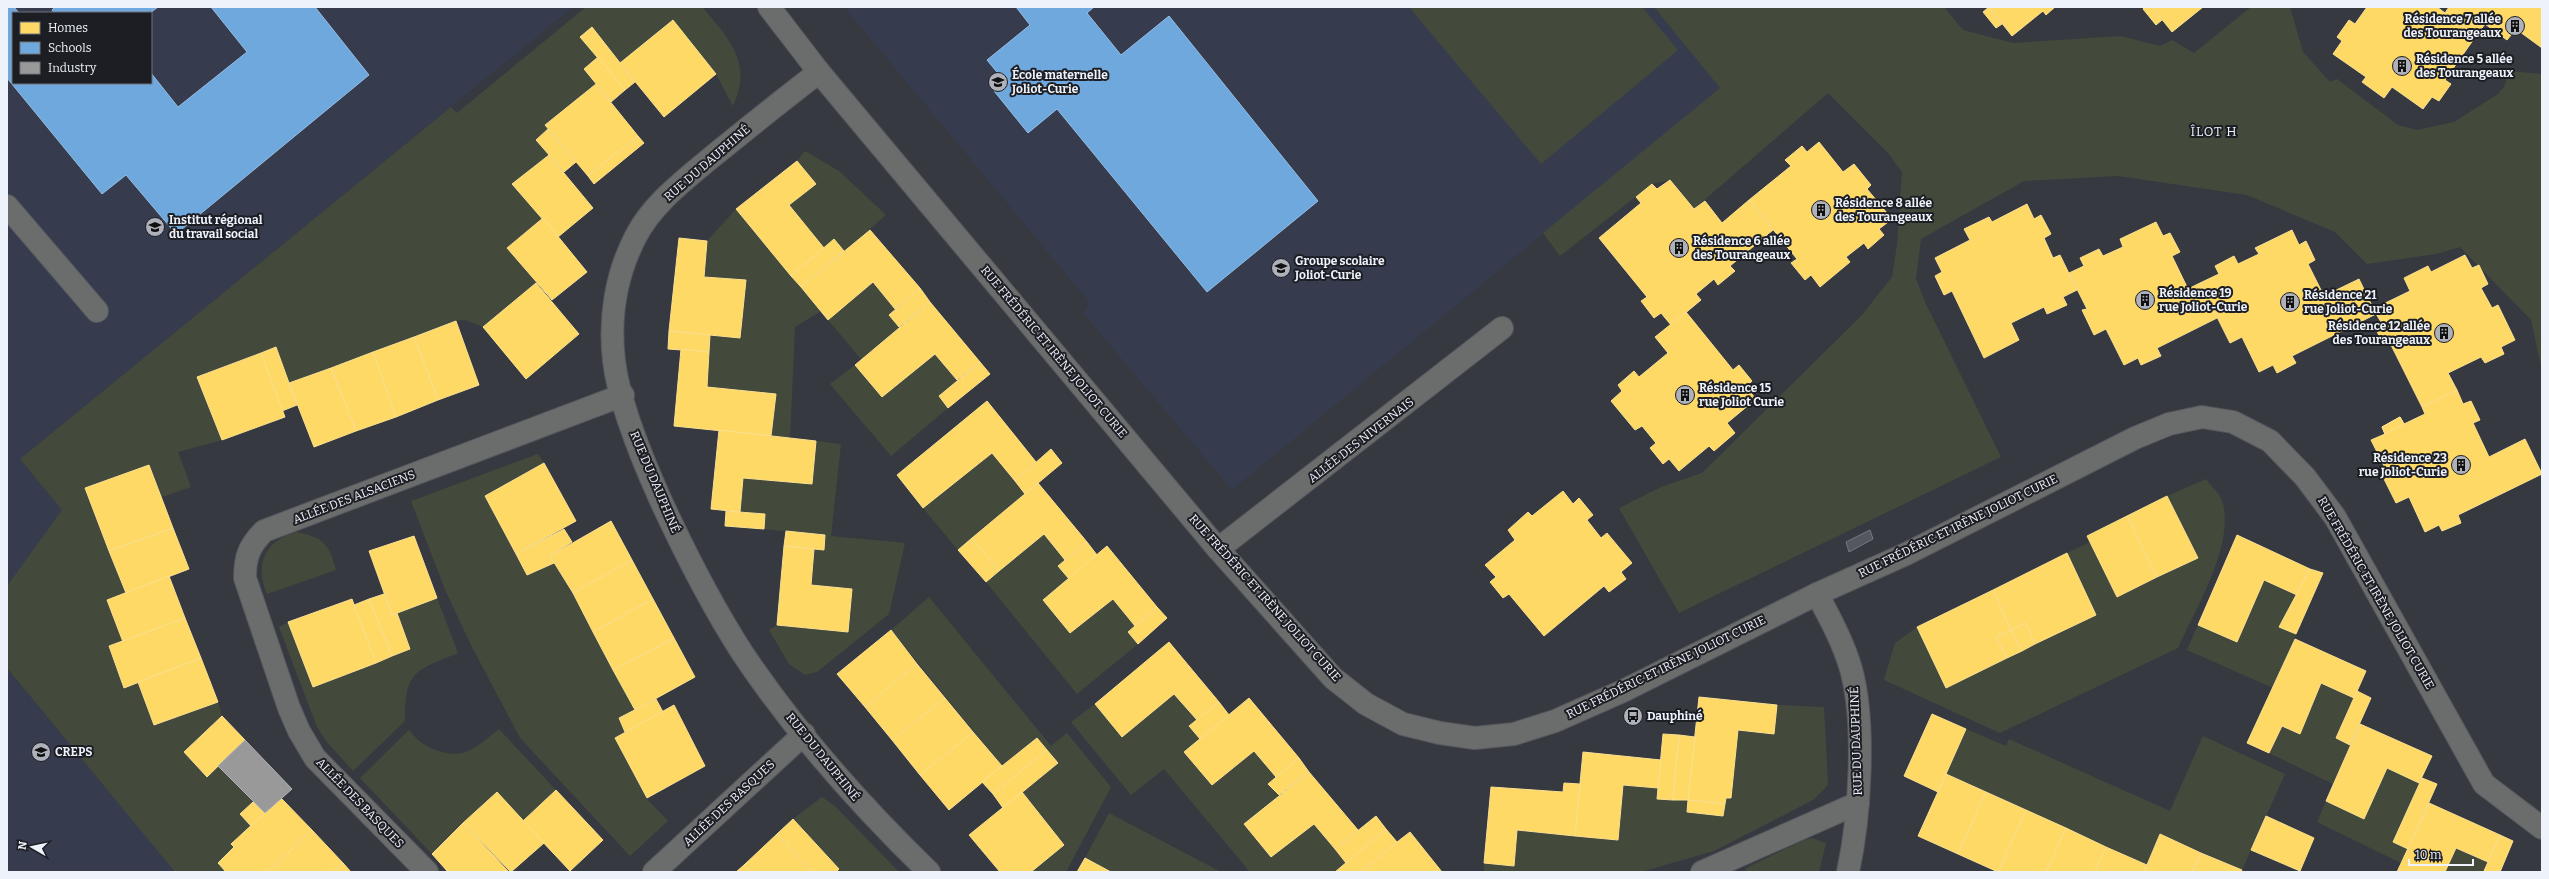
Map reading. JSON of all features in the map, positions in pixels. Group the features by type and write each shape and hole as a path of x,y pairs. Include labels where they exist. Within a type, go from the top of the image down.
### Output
{"street":[{"name":"RUE FRÉDÉRIC ET IRÈNE JOLIOT CURIE","path":"769,7 819,72 1218,549 1333,678 1366,704 1403,724 1440,734 1475,738 1514,734 1555,721 1623,691 1817,594 1906,554 2135,438 2169,424 2202,417 2233,422 2270,441 2324,499 2484,784 2542,828"},
{"name":"RUE DU DAUPHINÉ","path":"819,72 770,109 668,194 636,234 625,259 613,308 614,363 634,437 651,478 700,578 743,653 804,734 858,800 929,872"},
{"path":"7,206 97,311"},
{"name":"ALLÉE DES NIVERNAIS","path":"1218,549 1502,328"},
{"name":"ALLÉE DES ALSACIENS","path":"289,708 245,578 245,560 251,545 264,531 622,395"},
{"name":"RUE DU DAUPHINÉ","path":"1817,594 1838,633 1851,668 1856,693 1858,802 1848,872"},
{"name":"ALLÉE DES BASQUES","path":"289,708 299,731 315,758 427,872"},
{"name":"ALLÉE DES BASQUES","path":"654,872 804,734"},
{"path":"1702,872 1858,802"}],"shaded area":[{"name":"Institut régional du travail social","path":"7,7 573,7 20,459 62,510 7,586"},
{"name":"Groupe scolaire Joliot-Curie","path":"844,7 1654,7 1720,88 1232,490 1083,313 1090,303"},
{"name":"CREPS","path":"7,669 144,834 175,872 7,872"}],"green space":[{"path":"586,7 702,7 729,41 739,64 739,91 733,106 716,74 673,20 620,63 592,27 580,37 598,57 584,69 596,84 545,124 548,129 536,140 549,155 512,184 543,218 507,248 536,283 483,327 465,320 456,321 289,383 276,347 198,377 222,440 178,452 191,487 162,497 149,465 85,488 126,593 107,600 123,642 109,646 124,687 138,682 154,725 218,702 222,716 184,752 206,777 218,766 253,802 240,814 251,826 231,843 234,847 218,863 226,872 175,872 7,668 7,586 62,510 20,459 451,107 457,113"},
{"path":"1409,7 1642,7 1678,50 1541,164"},
{"path":"1654,7 1944,7 1963,30 2013,43 2121,36 2160,46 2172,40 2194,53 2251,7 2290,7 2303,52 2330,82 2337,79 2398,125 2417,130 2454,122 2498,94 2505,85 2508,71 2542,74 2542,371 2531,320 2460,247 2436,254 2367,264 2335,232 2247,195 2118,176 2024,181 1921,239 1916,279 1925,302 2001,457 1679,613 1619,508 1661,487 1702,473 1862,315 1892,277 1897,245 1902,172 1888,153 1828,93 1694,209 1670,180 1652,184 1560,256 1543,233 1720,88"},
{"path":"805,151 839,171 886,215 844,251 834,239 824,248 789,205 816,184 797,161"},
{"path":"736,209 821,311 795,327 790,439 771,436 776,394 707,387 710,335 740,338 746,280 704,277 707,241"},
{"path":"873,282 895,309 889,315 899,327 861,359 828,320"},
{"path":"935,354 957,380 939,396 948,408 891,456 830,384 855,365 882,397"},
{"path":"816,441 841,444 831,536 905,543 889,614 817,672 805,675 789,664 769,630 777,625 848,631 852,589 811,585 814,549 824,550 825,535 764,529 765,514 740,512 743,478 811,484"},
{"path":"992,453 1025,494 958,550 923,508"},
{"path":"538,454 544,463 485,496 526,575 554,563 573,593 635,710 619,718 625,732 615,738 646,798 668,821 630,856 520,738 472,647 446,592 411,501"},
{"path":"2206,479 2221,498 2225,515 2224,533 2219,553 2204,595 2178,648 2000,733 1884,680 1895,643 1917,627 1946,688 2096,615 2067,553 2090,542 2117,597 2197,558 2167,496"},
{"path":"296,532 313,536 324,543 331,554 336,570 267,594 263,583 262,573 262,564 265,555 277,541"},
{"path":"1044,534 1065,560 1069,579 1043,600 1070,633 1113,599 1135,626 1128,632 1138,644 1077,694 986,582"},
{"path":"2264,580 2297,595 2279,627 2296,634 2273,688 2187,650 2198,625 2237,642"},
{"path":"929,597 1051,746 1067,733 1111,787 1066,872 1031,872 1064,844 1022,792 1058,763 1037,738 1002,766 891,630"},
{"path":"437,598 458,653 431,664 415,675 410,682 407,692 405,721 353,771 327,742 317,727 279,627 288,622 313,687 410,649 397,613"},
{"path":"2321,683 2354,698 2336,738 2350,745 2333,784 2269,753 2282,726 2300,733"},
{"path":"1174,694 1197,720 1189,727 1200,739 1184,752 1212,785 1254,751 1276,777 1269,784 1279,795 1244,824 1271,857 1314,824 1346,863 1335,872 1250,872 1164,769 1131,795 1071,722 1095,704 1122,737"},
{"path":"1777,705 1824,707 1828,785 1813,800 1714,851 1641,872 1484,872 1484,863 1514,866 1517,830 1618,840 1623,785 1658,788 1673,800 1688,800 1687,812 1723,816 1726,798 1731,798 1738,730 1774,734"},
{"path":"499,729 556,790 523,821 496,792 432,854 360,778 409,730 417,739 433,749 444,753 453,754 469,751"},
{"path":"1966,729 2006,746 2009,739 2170,811 2203,736 2285,774 2242,870 2160,834 2147,865 1946,774"},
{"path":"2387,768 2419,783 2393,842 2408,849 2401,863 2317,822 2326,801 2364,819"},
{"path":"822,797 835,806 899,872 836,872 839,869 793,819"},
{"path":"1109,813 1221,872 1111,872 1085,858"},
{"path":"1812,838 1826,843 1819,872 1745,872 1746,868 1802,841"},
{"path":"2456,848 2488,862 2484,871 2487,872 2445,872"}],"building: Homes":[{"path":"1989,7 2002,24 1996,28 1983,12"},
{"path":"1989,7 2055,7 2046,15 2043,11 2012,36"},
{"path":"2145,7 2152,7 2162,20 2156,25 2143,9"},
{"path":"2152,7 2203,7 2172,32"},
{"name":"Résidence 5 allée des Tourangeaux","path":"2367,7 2437,7 2476,36 2445,80 2451,84 2439,101 2432,97 2423,109 2392,87 2384,98 2362,82 2366,77 2333,54 2342,41 2337,37 2349,20 2355,24"},
{"name":"Résidence 7 allée des Tourangeaux","path":"2449,7 2542,7 2542,48 2516,29 2507,40 2485,24 2476,36 2445,13"},
{"path":"673,20 716,74 664,117 620,63"},
{"path":"592,27 635,82 625,90 580,37"},
{"path":"598,57 625,90 611,102 584,69"},
{"path":"596,84 638,136 588,176 545,125"},
{"path":"548,129 576,162 564,172 536,140"},
{"path":"638,136 644,143 594,184 588,176"},
{"name":"Résidence 8 allée des Tourangeaux","path":"1819,142 1843,172 1854,164 1871,185 1867,189 1892,219 1879,229 1884,235 1868,249 1864,243 1846,257 1850,262 1820,287 1811,275 1805,280 1791,263 1797,259 1749,200 1791,166 1785,160 1802,146 1807,152"},
{"path":"549,155 593,208 558,237 512,184"},
{"path":"797,161 816,184 789,205 824,248 791,276 736,209"},
{"name":"Résidence 6 allée des Tourangeaux","path":"1670,180 1694,209 1705,201 1722,223 1749,200 1773,230 1730,266 1735,271 1718,285 1714,279 1696,294 1701,300 1671,325 1661,313 1654,318 1641,301 1647,297 1599,238 1641,203 1636,197 1652,184 1657,189"},
{"path":"2027,204 2034,219 2041,215 2051,234 2044,238 2053,258 2060,255 2077,290 2063,297 2067,305 2047,314 2044,307 2011,323 2019,340 1984,358 1952,291 1944,295 1935,276 1942,272 1935,258 1970,240 1964,229 1989,217 1992,222"},
{"path":"543,218 587,272 552,300 507,248"},
{"name":"Résidence 19 rue Joliot-Curie","path":"2156,222 2163,236 2170,233 2180,252 2172,256 2188,289 2200,283 2217,318 2157,348 2161,356 2141,365 2138,358 2124,365 2106,329 2094,335 2082,310 2087,309 2069,273 2084,266 2080,258 2099,249 2103,256 2123,247 2120,239"},
{"path":"870,230 920,288 895,309 873,282 828,320 801,287"},
{"name":"Résidence 21 rue Joliot-Curie","path":"2292,230 2299,245 2306,241 2315,260 2308,264 2324,296 2359,279 2376,314 2292,356 2296,363 2277,373 2273,365 2259,372 2242,337 2230,343 2200,283 2219,274 2215,266 2234,256 2238,264 2259,254 2255,248"},
{"path":"679,238 707,241 704,277 746,280 740,338 669,331"},
{"path":"834,239 844,251 801,287 791,276"},
{"name":"Résidence 12 allée des Tourangeaux","path":"2465,255 2472,268 2479,265 2488,284 2481,288 2492,308 2498,305 2515,340 2501,347 2504,354 2485,363 2481,357 2448,373 2457,390 2422,407 2389,341 2383,344 2374,325 2381,322 2373,309 2410,291 2404,278 2428,266 2431,272"},
{"path":"536,283 579,334 526,379 483,327"},
{"path":"920,288 930,302 899,327 889,315"},
{"path":"930,302 980,362 957,380 935,354 882,397 855,365"},
{"name":"Résidence 15 rue Joliot Curie","path":"1686,312 1733,370 1739,365 1752,381 1746,387 1756,399 1727,423 1735,433 1714,451 1709,446 1679,471 1669,459 1663,464 1650,448 1656,443 1642,426 1635,430 1611,401 1622,391 1618,385 1634,371 1639,377 1668,353 1655,337"},
{"path":"456,321 479,385 438,400 414,337"},
{"path":"669,331 710,335 709,352 668,349"},
{"path":"414,337 438,400 396,417 373,352"},
{"path":"276,347 297,405 282,411 261,353"},
{"path":"681,349 709,352 707,387 776,394 771,436 674,426"},
{"path":"373,352 396,417 356,431 331,368"},
{"path":"261,353 285,417 222,440 197,377"},
{"path":"980,362 990,374 948,408 939,396"},
{"path":"331,368 356,431 314,447 289,383"},
{"name":"Résidence 23 rue Joliot-Curie","path":"2457,390 2463,404 2471,401 2480,420 2473,423 2489,457 2525,439 2542,474 2458,515 2461,523 2442,531 2439,525 2425,532 2409,497 2396,503 2384,479 2389,476 2371,440 2385,434 2382,427 2400,417 2404,424 2425,414 2422,407"},
{"path":"987,401 1036,462 1015,481 992,453 923,508 897,475"},
{"path":"2400,417 2404,424 2385,434 2382,427"},
{"path":"719,430 816,441 812,484 743,478 740,512 711,509"},
{"path":"1051,449 1062,463 1025,494 1015,481"},
{"path":"544,463 576,521 516,554 485,496"},
{"path":"149,465 173,528 109,551 85,488"},
{"path":"1038,483 1087,542 1065,560 1044,534 999,571 972,538"},
{"path":"1563,491 1573,504 1579,498 1593,515 1587,520 1601,538 1607,533 1632,563 1621,572 1626,579 1609,592 1604,586 1544,636 1509,594 1503,598 1490,582 1496,577 1485,565 1515,540 1508,530 1528,512 1532,516"},
{"path":"2167,496 2198,558 2157,577 2127,516"},
{"path":"726,511 765,514 764,529 725,526"},
{"path":"2127,516 2157,577 2117,597 2087,536"},
{"path":"611,521 632,560 573,593 550,556"},
{"path":"173,528 189,569 126,593 109,551"},
{"path":"564,529 572,542 550,556 554,563 527,575 516,554"},
{"path":"786,531 825,535 824,550 784,546"},
{"path":"2237,535 2310,569 2297,595 2264,580 2237,642 2198,625"},
{"path":"414,536 437,598 392,615 369,551"},
{"path":"972,538 999,571 986,582 958,550"},
{"path":"1087,542 1097,555 1069,579 1058,566"},
{"path":"784,546 814,549 811,585 852,589 848,632 777,625"},
{"path":"1107,546 1157,607 1135,626 1113,599 1070,633 1043,600"},
{"path":"2067,553 2096,615 2035,644 2025,623 2011,630 1993,590"},
{"path":"632,560 653,599 593,632 573,593"},
{"path":"2310,569 2323,573 2296,634 2279,627"},
{"path":"169,576 185,618 123,642 107,600"},
{"path":"1993,590 2011,630 1996,637 2007,658 1946,688 1917,627"},
{"path":"384,594 392,615 397,613 410,649 392,656 369,599"},
{"path":"352,599 376,663 313,687 288,622"},
{"path":"369,599 392,656 376,663 354,605"},
{"path":"653,599 674,638 613,670 593,632"},
{"path":"1157,607 1167,618 1138,644 1128,632"},
{"path":"185,618 201,658 124,688 109,646"},
{"path":"2025,623 2035,644 2022,651 2011,630"},
{"path":"891,630 917,664 865,707 837,674"},
{"path":"2011,630 2022,651 2007,658 1996,637"},
{"path":"674,638 695,677 635,710 613,670"},
{"path":"2295,639 2366,671 2354,698 2321,683 2300,734 2282,726 2269,753 2247,743"},
{"path":"1169,642 1219,702 1197,720 1174,694 1122,737 1095,704"},
{"path":"201,658 218,702 154,725 138,682"},
{"path":"917,664 945,698 892,740 865,707"},
{"path":"2357,691 2371,698 2350,745 2336,738"},
{"path":"1699,697 1777,705 1774,734 1738,730 1731,798 1726,798 1725,804 1688,800"},
{"path":"945,698 973,732 920,775 892,740"},
{"path":"1249,698 1299,758 1276,777 1254,751 1212,785 1184,752"},
{"path":"656,699 663,712 625,732 619,718"},
{"path":"1219,702 1229,715 1200,739 1189,726"},
{"path":"674,705 705,766 647,798 615,738"},
{"path":"1932,714 1966,729 1938,792 1904,776"},
{"path":"222,716 245,740 207,777 184,752"},
{"path":"2360,724 2432,756 2419,783 2387,768 2364,819 2326,801"},
{"path":"973,732 1002,766 949,810 920,775"},
{"path":"1663,734 1679,735 1673,800 1657,799"},
{"path":"1679,735 1695,737 1688,800 1673,800"},
{"path":"1037,738 1047,750 993,794 982,782"},
{"path":"1047,750 1058,763 1003,808 993,794"},
{"path":"1583,752 1661,760 1658,788 1623,785 1618,840 1575,836"},
{"path":"1299,758 1309,772 1279,795 1268,784"},
{"path":"1309,772 1358,830 1335,849 1314,824 1271,857 1244,824"},
{"path":"1946,774 1986,792 1958,854 1918,836"},
{"path":"2422,778 2437,784 2408,849 2393,842"},
{"path":"1564,783 1580,784 1575,836 1517,830 1514,866 1484,863 1491,787 1563,792"},
{"path":"556,790 603,840 570,871 523,821"},
{"path":"497,792 544,843 511,872 463,823"},
{"path":"1022,792 1064,845 1031,872 1000,872 969,835"},
{"path":"1986,792 2026,810 1998,872 1958,854"},
{"path":"281,798 312,830 268,872 226,872 218,863 234,847 231,844"},
{"path":"1688,800 1725,804 1723,816 1687,812"},
{"path":"253,802 265,813 251,826 240,814"},
{"path":"2429,803 2500,835 2488,862 2456,848 2445,872 2397,872"},
{"path":"2026,810 2066,828 2046,872 1998,872"},
{"path":"1376,816 1386,829 1346,863 1335,849"},
{"path":"2266,816 2314,838 2300,871 2251,850"},
{"path":"793,819 839,869 836,872 812,872 777,834"},
{"path":"463,823 509,872 448,872 432,854"},
{"path":"2066,828 2106,847 2095,872 2046,872"},
{"path":"1386,829 1397,842 1361,872 1335,872"},
{"path":"312,830 343,863 333,872 268,872"},
{"path":"1410,832 1442,872 1361,872 1397,842"},
{"path":"777,834 812,872 751,872 744,865"},
{"path":"2160,834 2201,853 2192,872 2144,872"},
{"path":"2500,835 2513,841 2500,872 2486,872 2484,871"},
{"path":"2106,847 2147,865 2144,872 2095,872"},
{"path":"2201,853 2242,870 2241,872 2192,872"},
{"path":"1085,858 1111,872 1077,872"},
{"path":"343,863 351,872 333,872"},
{"path":"744,865 751,872 736,872"}],"building: Schools":[{"path":"7,7 14,7 18,12 12,12 12,84 152,84 152,74 178,107 247,52 211,7 315,7 369,75 176,234 126,175 102,194 7,78"},
{"path":"55,7 158,7 151,12 53,12 52,10"},
{"path":"1016,7 1094,7 1087,13 1121,55 1169,16 1318,201 1207,292 1057,109 1028,133 994,91 1005,82 987,60 1030,25"}],"building: Industry":[{"path":"245,740 292,789 265,813 218,766"}],"building: Other":[{"path":"1870,530 1873,539 1849,552 1846,542"}],"place":[{"name":"Résidence 7 allée des Tourangeaux","path":"2515,26"},
{"name":"Résidence 5 allée des Tourangeaux","path":"2402,66"},
{"name":"École maternelle Joliot-Curie","path":"998,82"},
{"name":"Résidence 8 allée des Tourangeaux","path":"1821,210"},
{"name":"Institut régional du travail social","path":"155,227"},
{"name":"Résidence 6 allée des Tourangeaux","path":"1679,248"},
{"name":"Groupe scolaire Joliot-Curie","path":"1281,268"},
{"name":"Résidence 19 rue Joliot-Curie","path":"2145,300"},
{"name":"Résidence 21 rue Joliot-Curie","path":"2290,302"},
{"name":"Résidence 12 allée des Tourangeaux","path":"2444,333"},
{"name":"Résidence 15 rue Joliot Curie","path":"1685,395"},
{"name":"Résidence 23 rue Joliot-Curie","path":"2461,465"},
{"name":"Dauphiné","path":"1633,716"},
{"name":"CREPS","path":"41,752"}],"district":[{"name":"ÎLOT H","path":"2214,131"}]}
